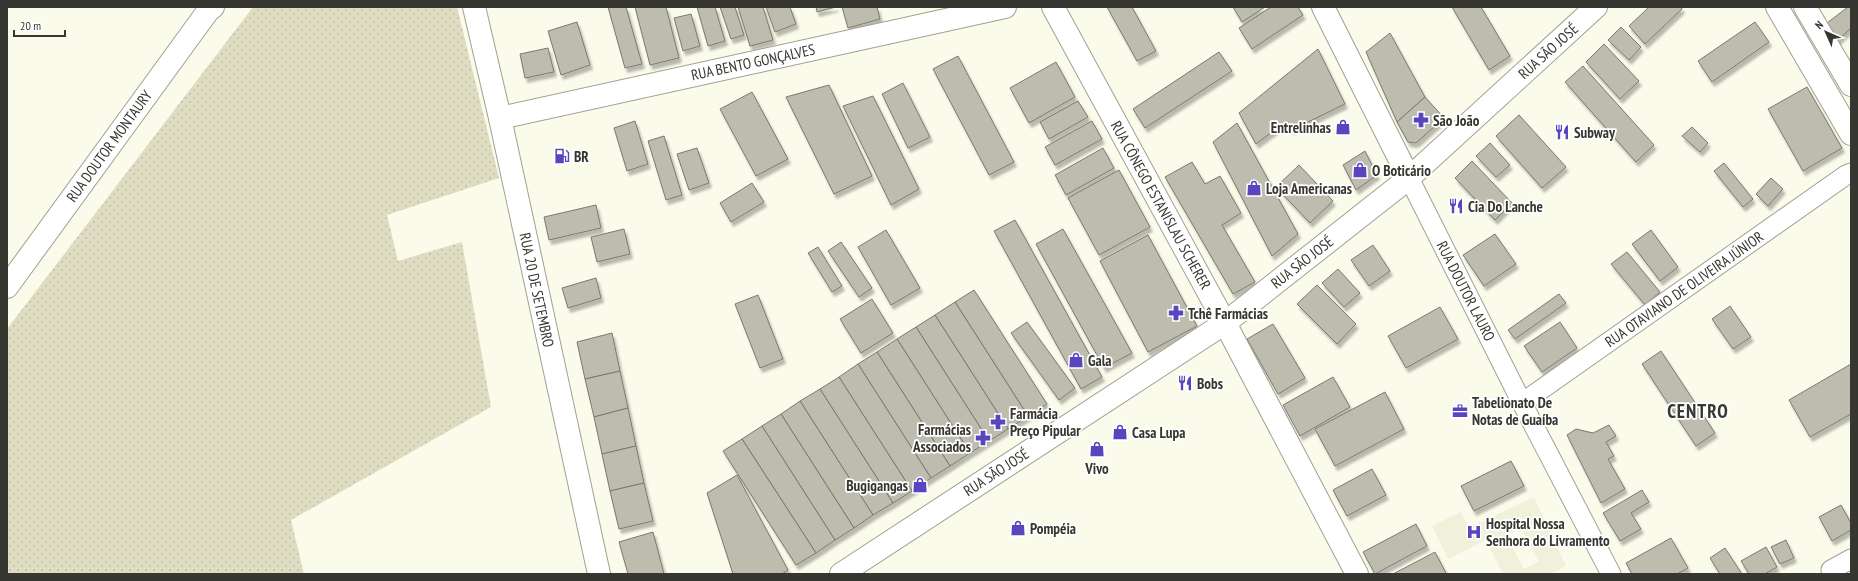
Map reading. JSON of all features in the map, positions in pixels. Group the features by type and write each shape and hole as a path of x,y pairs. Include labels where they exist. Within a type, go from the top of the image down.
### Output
{"street":[{"name":"RUA DOUTOR MONTAURY","path":"7,287 208,11 213,7"},
{"name":"RUA 20 DE SETEMBRO","path":"474,7 500,118 599,574"},
{"name":"RUA BENTO GONÇALVES","path":"500,118 1005,7"},
{"name":"RUA CÔNEGO ESTANISLAU SCHERER","path":"1053,7 1225,323 1357,574"},
{"name":"RUA DOUTOR LAURO","path":"1323,7 1522,403 1611,574"},
{"name":"RUA SÃO JOSÉ","path":"841,574 1225,323 1409,178 1596,7"},
{"path":"1777,7 1851,134"},
{"path":"1794,37 1810,15 1851,85"},
{"name":"RUA OTAVIANO DE OLIVEIRA JÚNIOR","path":"1522,403 1849,172"},
{"path":"1832,572 1851,559"}],"shaded area":[{"path":"253,7 457,7 499,178 387,215 398,261 462,242 491,407 291,520 304,574 7,574 7,329"},
{"name":"Hospital Nossa Senhora do Livramento","path":"1534,497 1566,566 1551,574 1503,574 1486,540 1448,559 1432,526 1461,512 1469,528","holes":["1521,528 1539,561 1524,569 1506,536"]}],"building":[{"path":"608,7 626,7 642,64 625,68"},
{"path":"635,7 666,7 679,58 650,65"},
{"path":"697,7 715,7 725,41 708,46"},
{"path":"720,7 735,7 744,35 731,39"},
{"path":"738,7 763,7 773,40 750,46"},
{"path":"766,7 790,7 796,24 775,32"},
{"path":"816,7 836,7 817,12"},
{"path":"842,7 877,7 880,19 848,28"},
{"path":"1107,7 1132,7 1156,51 1137,61"},
{"path":"1233,7 1265,7 1242,22"},
{"path":"1271,7 1298,7 1303,15 1252,49 1239,28"},
{"path":"1452,7 1481,7 1510,56 1489,70"},
{"path":"1649,7 1681,7 1682,9 1645,44 1629,26"},
{"path":"1848,7 1851,7 1851,28 1837,41 1827,23"},
{"path":"691,14 700,46 683,51 674,18"},
{"path":"577,22 590,65 561,75 548,31"},
{"path":"1755,22 1769,42 1712,82 1698,61"},
{"path":"1621,27 1641,47 1629,60 1608,40"},
{"path":"1390,33 1425,97 1397,122 1366,52"},
{"path":"1604,44 1639,81 1620,99 1586,62"},
{"path":"548,48 554,72 525,78 520,54"},
{"path":"1318,49 1345,104 1292,130 1287,121 1256,144 1239,113"},
{"path":"1219,52 1232,71 1145,128 1133,109"},
{"path":"958,56 1014,162 989,175 933,69"},
{"path":"1056,62 1075,97 1029,123 1010,88"},
{"path":"1583,66 1654,145 1636,162 1565,82"},
{"path":"903,83 930,137 908,148 882,94"},
{"path":"829,85 872,176 834,194 786,97"},
{"path":"1807,87 1842,148 1803,171 1768,109"},
{"path":"752,92 788,159 756,176 720,109"},
{"path":"873,96 919,189 891,205 843,106"},
{"name":"São João","path":"1425,97 1444,118 1416,143 1408,142 1397,122"},
{"path":"1078,101 1088,117 1049,139 1040,122"},
{"path":"1519,115 1566,167 1542,188 1496,136"},
{"path":"635,121 648,164 627,171 614,128"},
{"path":"1092,121 1102,139 1055,165 1045,147"},
{"name":"Loja Americanas","path":"1237,123 1298,234 1272,256 1213,142"},
{"path":"1692,127 1708,143 1700,152 1682,136"},
{"path":"664,136 682,195 666,200 648,141"},
{"path":"1490,143 1510,165 1496,177 1476,156"},
{"path":"697,148 709,183 689,190 677,154"},
{"path":"1103,148 1114,168 1066,195 1055,175"},
{"name":"O Boticário","path":"1365,151 1377,175 1356,190 1343,165"},
{"path":"1472,161 1512,203 1495,220 1455,178"},
{"path":"1192,162 1205,184 1220,176 1241,213 1222,225 1255,282 1233,294 1165,177"},
{"path":"1724,163 1753,199 1743,207 1714,171"},
{"path":"1299,165 1333,201 1310,223 1276,187"},
{"path":"1119,170 1150,227 1099,255 1068,198"},
{"path":"1771,178 1783,189 1768,206 1756,194"},
{"path":"752,183 764,202 731,222 720,203"},
{"path":"596,205 601,228 549,240 544,217"},
{"path":"1015,220 1102,377 1081,389 994,231"},
{"path":"624,229 630,254 597,262 591,237"},
{"path":"1063,229 1132,353 1104,368 1036,244"},
{"path":"886,230 920,288 891,305 858,247"},
{"path":"1651,230 1678,267 1660,281 1632,244"},
{"path":"1495,234 1516,264 1484,286 1463,255"},
{"path":"1148,235 1197,326 1148,352 1100,261"},
{"path":"841,242 872,288 859,297 828,251"},
{"path":"1373,245 1390,271 1369,286 1351,260"},
{"path":"818,247 842,286 832,292 808,253"},
{"path":"1627,252 1660,292 1645,305 1611,264"},
{"path":"1338,269 1360,293 1344,307 1322,283"},
{"path":"596,278 601,298 568,308 562,288"},
{"path":"1317,285 1356,324 1337,344 1297,304"},
{"path":"974,290 1047,404 1028,416 955,302"},
{"path":"1559,294 1566,303 1515,339 1508,330"},
{"path":"758,295 783,359 760,368 735,304"},
{"path":"872,299 893,333 861,353 840,319"},
{"path":"955,302 1028,416 1008,429 935,315"},
{"path":"1730,306 1751,337 1733,349 1712,319"},
{"path":"1440,307 1458,339 1406,368 1388,336"},
{"path":"935,315 1008,429 989,441 916,327"},
{"path":"1027,322 1075,388 1059,400 1011,333"},
{"path":"1560,322 1577,348 1542,372 1524,346"},
{"path":"1273,324 1305,378 1278,394 1247,339"},
{"path":"916,327 989,441 970,453 897,339"},
{"path":"612,333 620,371 585,379 577,342"},
{"path":"897,339 970,453 950,466 877,352"},
{"path":"1661,351 1715,433 1696,446 1642,364"},
{"path":"877,352 950,466 931,478 858,364"},
{"path":"858,364 931,478 912,491 839,377"},
{"path":"1851,364 1851,414 1810,437 1789,400"},
{"path":"620,371 628,408 594,417 585,379"},
{"path":"839,377 912,491 893,503 820,389"},
{"path":"1333,377 1350,407 1300,436 1283,405"},
{"path":"820,389 893,503 873,515 800,401"},
{"path":"1385,392 1404,429 1335,466 1315,429"},
{"path":"800,401 873,515 854,528 781,414"},
{"path":"628,408 636,446 602,454 594,417"},
{"path":"781,414 854,528 835,540 762,426"},
{"path":"1609,425 1616,436 1606,442 1614,456 1608,459 1625,489 1601,503 1567,435 1576,429 1593,433"},
{"path":"762,426 835,540 816,553 742,439"},
{"path":"742,439 816,553 796,565 723,451"},
{"path":"636,446 644,483 610,491 602,454"},
{"path":"1511,461 1524,486 1474,511 1461,486"},
{"path":"1372,469 1386,495 1347,516 1333,490"},
{"path":"737,475 788,570 782,574 733,574 707,493"},
{"path":"644,483 653,521 619,529 610,491"},
{"path":"1642,490 1649,502 1631,513 1641,529 1620,541 1603,513"},
{"path":"1841,505 1851,523 1851,530 1832,541 1819,517"},
{"path":"1416,524 1427,546 1375,574 1363,552"},
{"path":"653,532 664,574 628,574 619,542"},
{"path":"1671,538 1688,568 1677,574 1632,574 1626,563"},
{"path":"1786,540 1794,558 1780,564 1771,547"},
{"path":"1766,547 1777,567 1765,574 1749,574 1741,561"},
{"path":"1725,548 1742,574 1720,574 1710,558"},
{"path":"1435,552 1446,573 1393,574"}],"place":[{"name":"São João","path":"1421,120"},
{"name":"Entrelinhas","path":"1343,127"},
{"name":"Subway","path":"1562,132"},
{"name":"BR","path":"562,156"},
{"name":"O Boticário","path":"1360,170"},
{"name":"Loja Americanas","path":"1254,188"},
{"name":"Cia Do Lanche","path":"1456,206"},
{"name":"Tchê Farmácias","path":"1176,313"},
{"name":"Gala","path":"1076,360"},
{"name":"Bobs","path":"1185,383"},
{"name":"Tabelionato De Notas de Guaíba","path":"1460,411"},
{"name":"Farmácia Preço Pipular","path":"998,422"},
{"name":"Casa Lupa","path":"1120,432"},
{"name":"Farmácias Associados","path":"983,438"},
{"name":"Vivo","path":"1097,449"},
{"name":"Bugigangas","path":"920,485"},
{"name":"Pompéia","path":"1018,528"},
{"name":"Hospital Nossa Senhora do Livramento","path":"1474,532"}],"district":[{"name":"CENTRO","path":"1698,411"}]}
